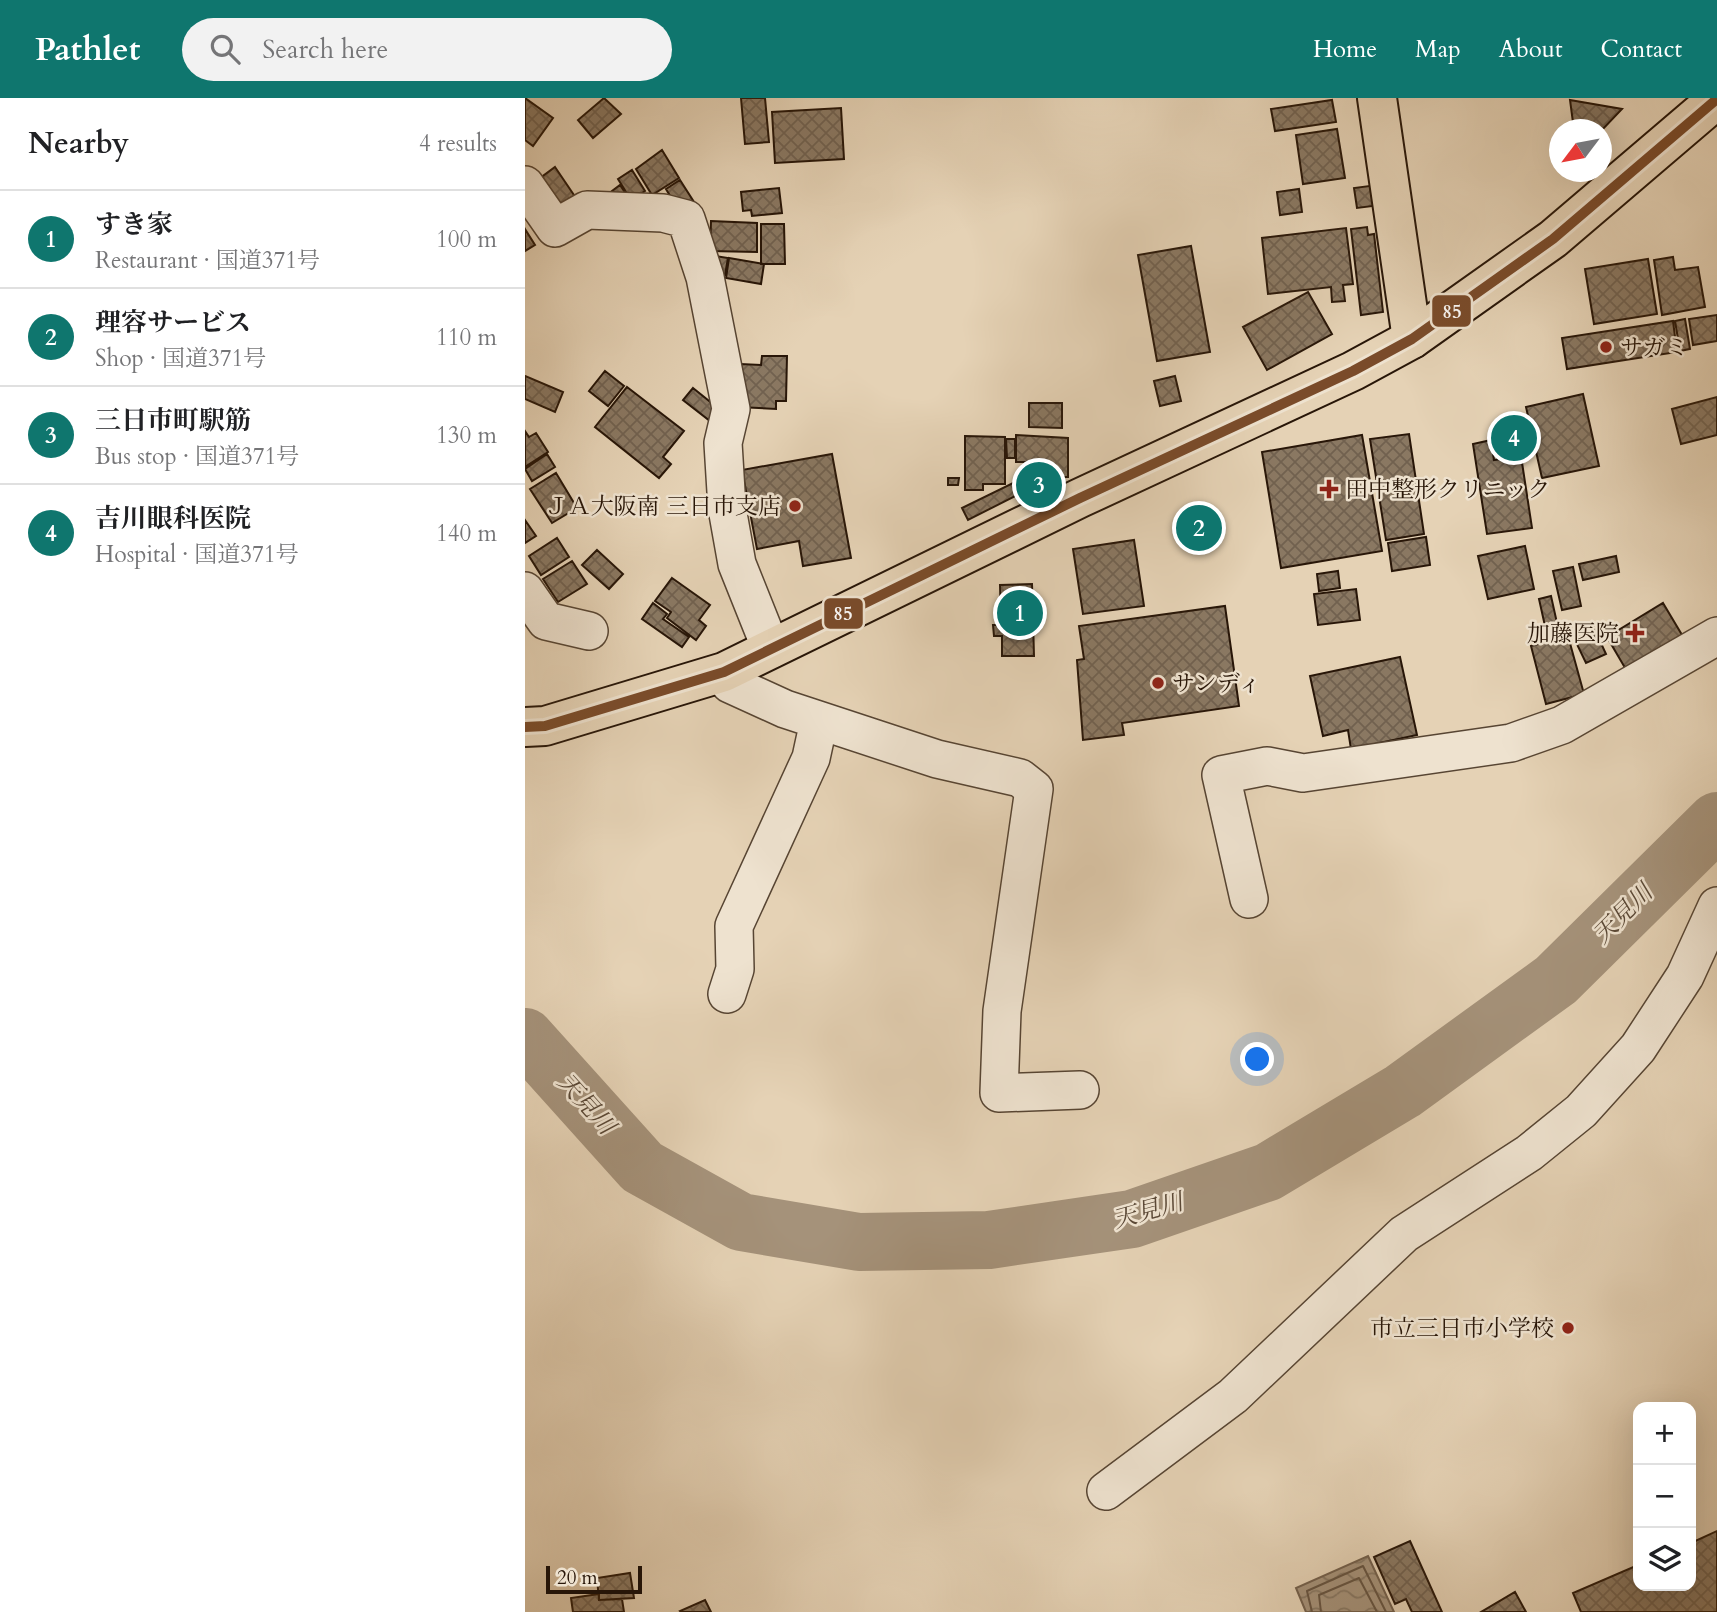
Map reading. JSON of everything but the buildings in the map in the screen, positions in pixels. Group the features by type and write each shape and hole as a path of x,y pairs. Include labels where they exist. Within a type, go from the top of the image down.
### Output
{"main road":[{"path":"1377,98 1412,339"},
{"path":"525,727 545,726 724,672 1080,498 1353,371 1412,339 1588,212 1717,99"}],"street":[{"path":"525,185 555,228 587,210 663,213 686,219 705,276 731,409 723,443 727,508 737,564 771,649"},
{"path":"525,591 546,621 589,631"},
{"path":"1249,899 1221,775 1267,766 1303,774 1511,743 1562,725 1717,636"},
{"path":"724,672 730,684 819,721 937,759 1020,778 1034,789 1002,1011 999,1093 1080,1090"},
{"path":"727,994 735,969 734,926 811,758 819,721"},
{"path":"1106,1491 1233,1396 1404,1234 1529,1153 1581,1111 1645,1038 1685,976 1717,906"}],"water":[{"path":"1368,1556 1394,1612 1306,1612 1296,1588"}],"waterway":[{"name":"天見川","path":"525,1037 642,1167 741,1222 859,1242 989,1240 1132,1219 1268,1172 1403,1091 1556,980 1717,821"}],"transit line":[{"name":"85","path":"525,727 545,726 724,672 1080,498 1353,371 1412,339 1553,239 1717,99"}],"place":[{"name":"サガミ","path":"1606,347"},
{"name":"吉川眼科医院","path":"1514,438"},
{"name":"三日市町駅筋","path":"1039,485"},
{"name":"田中整形クリニック","path":"1329,489"},
{"name":"ＪＡ大阪南 三日市支店","path":"795,506"},
{"name":"理容サービス","path":"1199,528"},
{"name":"すき家","path":"1020,613"},
{"name":"加藤医院","path":"1635,633"},
{"name":"サンディ","path":"1158,683"},
{"name":"市立三日市小学校","path":"1568,1328"}]}
